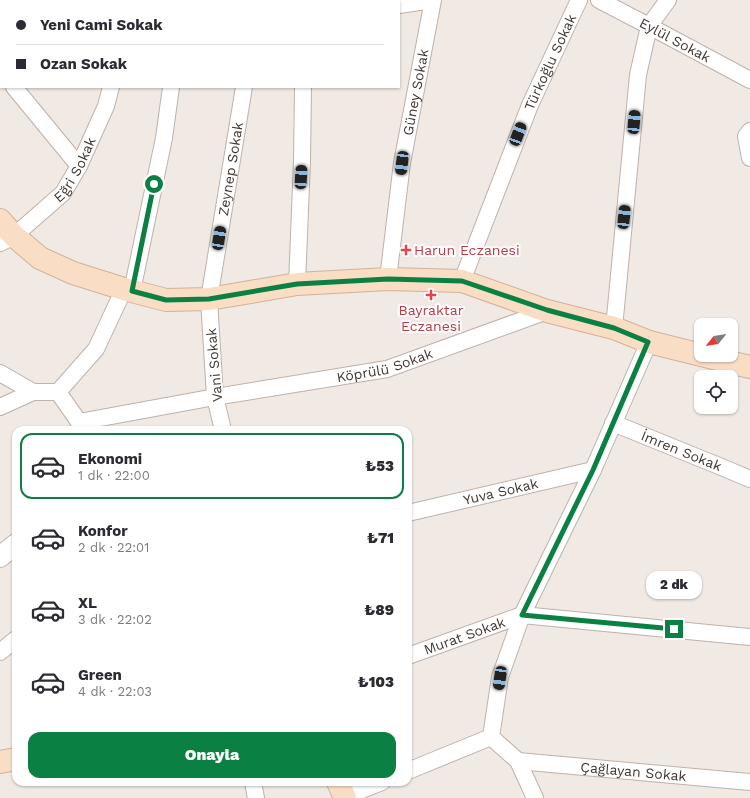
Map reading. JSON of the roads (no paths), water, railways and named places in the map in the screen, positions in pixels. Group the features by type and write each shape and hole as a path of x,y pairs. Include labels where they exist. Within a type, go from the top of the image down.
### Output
{"main road":[{"path":"5,233 40,258 73,273 166,300 209,299 297,284 388,279 462,281 547,310 614,328 648,342 750,367"},
{"path":"0,762 12,760"}],"street":[{"path":"400,5 433,0"},
{"name":"Güney Sokak","path":"388,279 402,163 433,0"},
{"name":"Türkoğlu Sokak","path":"462,281 530,105 579,0"},
{"name":"Eylül Sokak","path":"599,0 750,80"},
{"path":"614,328 638,75 649,26 668,0"},
{"path":"15,88 79,166"},
{"name":"Eğri Sokak","path":"5,233 64,193 79,166 106,106 111,88"},
{"path":"0,407 33,392 58,392 96,349 128,290 164,138 171,88"},
{"name":"Zeynep Sokak","path":"209,299 244,88"},
{"path":"297,284 302,161 303,88"},
{"path":"750,131 746,136 750,158"},
{"name":"Vani Sokak","path":"209,299 215,397 222,426"},
{"name":"Köprülü Sokak","path":"80,426 215,397 387,369 547,310"},
{"path":"491,737 500,678 522,615 593,470 648,342"},
{"path":"0,374 33,392"},
{"path":"58,392 80,426"},
{"name":"İmren Sokak","path":"613,423 750,479"},
{"name":"Yuva Sokak","path":"412,512 593,470"},
{"path":"0,557 12,547"},
{"path":"522,615 750,637"},
{"name":"Murat Sokak","path":"412,655 522,615"},
{"path":"0,652 12,642"},
{"path":"491,737 518,761 535,798"},
{"path":"412,769 491,737"},
{"name":"Çağlayan Sokak","path":"518,761 750,782"},
{"path":"254,786 256,798"},
{"path":"342,792 366,786"}],"place":[{"name":"Harun Eczanesi","path":"406,250"},
{"name":"Bayraktar Eczanesi","path":"431,295"}]}
